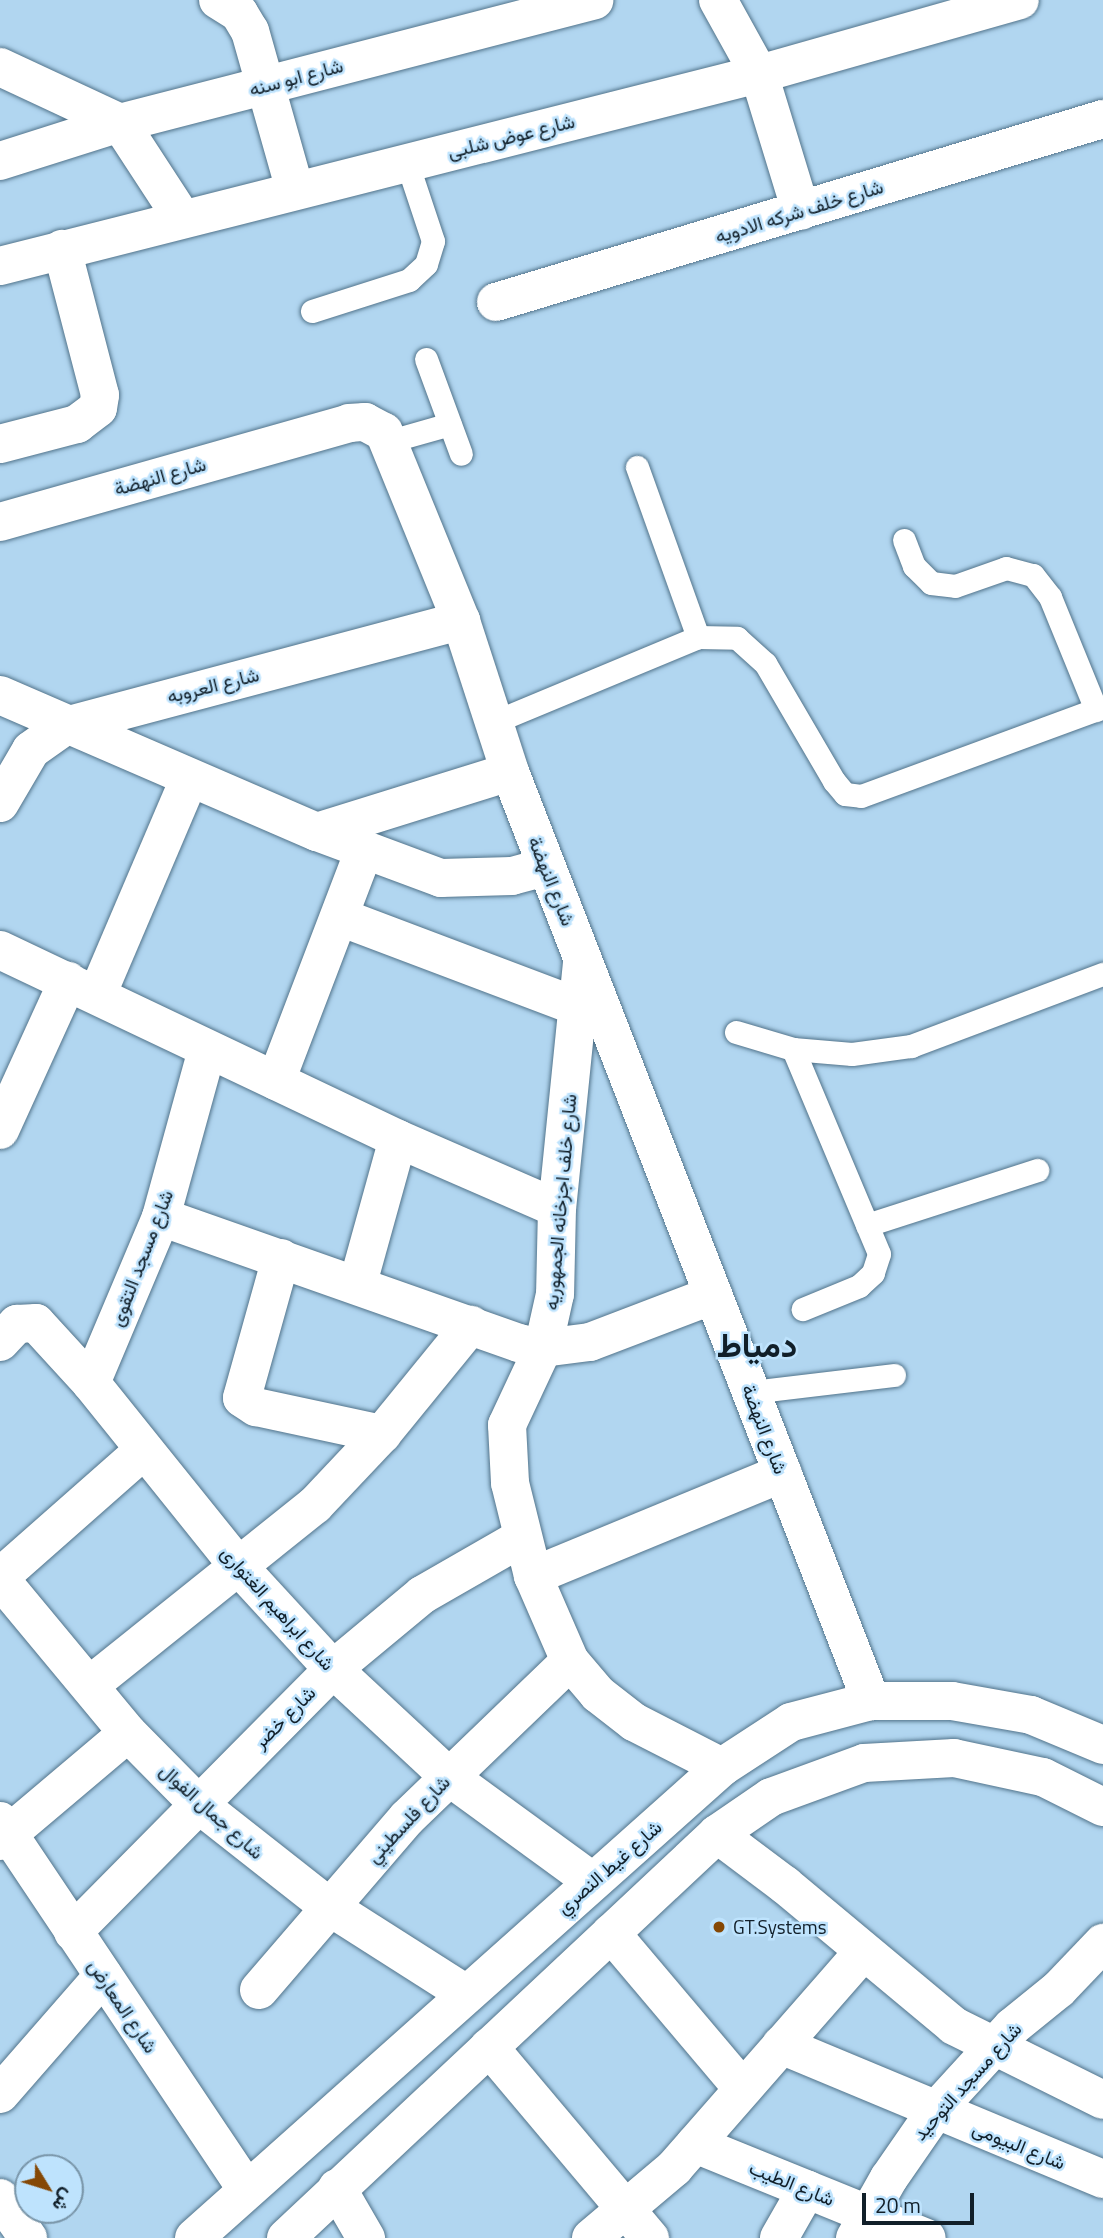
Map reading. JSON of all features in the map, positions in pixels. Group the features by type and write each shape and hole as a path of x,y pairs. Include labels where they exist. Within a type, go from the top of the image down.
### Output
{"street":[{"path":"218,0 246,22 295,190"},
{"name":"شارع ابو سنه","path":"0,161 120,123 594,0"},
{"path":"719,0 759,74 801,211"},
{"name":"شارع عوض شلبى","path":"0,266 759,74 1020,0"},
{"path":"0,67 120,123 182,218"},
{"name":"شارع خلف شركه الادويه","path":"496,302 1103,119"},
{"path":"0,444 77,424 98,408 100,395 62,249"},
{"name":"شارع النهضة","path":"0,522 349,423 375,426 390,441 461,621 510,772 546,867 583,956 871,1701"},
{"name":"شارع العروبه","path":"0,803 31,750 65,726 461,621"},
{"path":"0,695 189,779 364,851 441,878 512,876 546,867"},
{"path":"317,832 510,772"},
{"path":"0,1130 83,988 189,779"},
{"path":"276,1081 364,851"},
{"path":"340,917 578,1007"},
{"path":"0,950 398,1139 557,1208"},
{"name":"شارع خلف اجزخانه الجمهوريه","path":"583,956 557,1208 555,1294 543,1348 508,1425 510,1483 533,1576 570,1661 598,1694 634,1722 722,1767"},
{"name":"شارع مسجد التقوى","path":"91,1383 161,1217 207,1050"},
{"path":"358,1283 398,1139"},
{"path":"161,1217 543,1348 590,1342 713,1296"},
{"path":"281,1258 242,1398 256,1407 382,1434"},
{"name":"شارع ابراهيم الغتوارى","path":"0,1342 18,1324 36,1323 91,1383 240,1568 333,1669 448,1776 592,1881"},
{"path":"90,1685 240,1568 315,1504 382,1434 471,1325"},
{"path":"0,1578 144,1450"},
{"path":"533,1576 783,1473"},
{"name":"شارع خضر","path":"73,1931 197,1803 333,1669 422,1595 523,1537"},
{"name":"شارع جمال الفوال","path":"0,1578 128,1732 197,1803 328,1906 466,1994"},
{"name":"شارع فلسطيني","path":"259,1990 328,1906 448,1776 570,1661"},
{"name":"شارع غيط النصري","path":"194,2238 722,1767 791,1722 871,1701 911,1699 992,1706 1031,1715 1103,1745"},
{"path":"3,1832 128,1732"},
{"path":"286,2238 717,1835 771,1797 801,1782 864,1763 909,1757 999,1764 1043,1777 1103,1807"},
{"name":"شارع المعارض","path":"3,1832 247,2190"},
{"path":"717,1835 778,1879 918,2000 992,2049 1103,2101"},
{"path":"611,1933 743,2090"},
{"name":"شارع مسجد التوحيد","path":"861,2226 936,2110 992,2049 1103,1943"},
{"path":"591,2238 639,2225 695,2144 863,1952"},
{"path":"0,2094 103,1976"},
{"name":"شارع البيومى","path":"781,2045 1103,2179"},
{"path":"489,2047 639,2225"},
{"name":"شارع الطيب","path":"695,2144 807,2189 861,2226 928,2238"},
{"path":"337,2188 366,2238"},
{"path":"779,2238 807,2189"},
{"path":"0,2197 27,2238"}],"lane":[{"path":"312,311 409,280 426,264 433,241 407,163"},
{"path":"426,359 461,454"},
{"path":"390,441 450,424"},
{"path":"638,467 698,636"},
{"path":"494,722 698,636 737,638 765,663 845,794 861,796 1099,709 1050,597 1033,575 1006,568 955,586 931,583 914,566 904,540"},
{"path":"736,1032 793,1049 852,1054 911,1046 1103,974"},
{"path":"793,1049 879,1254 873,1273 859,1286 803,1310"},
{"path":"867,1225 1037,1170"},
{"path":"751,1392 894,1375"}],"place":[{"name":"GT.Systems","path":"719,1927"}],"district":[{"name":"دمياط","path":"757,1346"}]}
